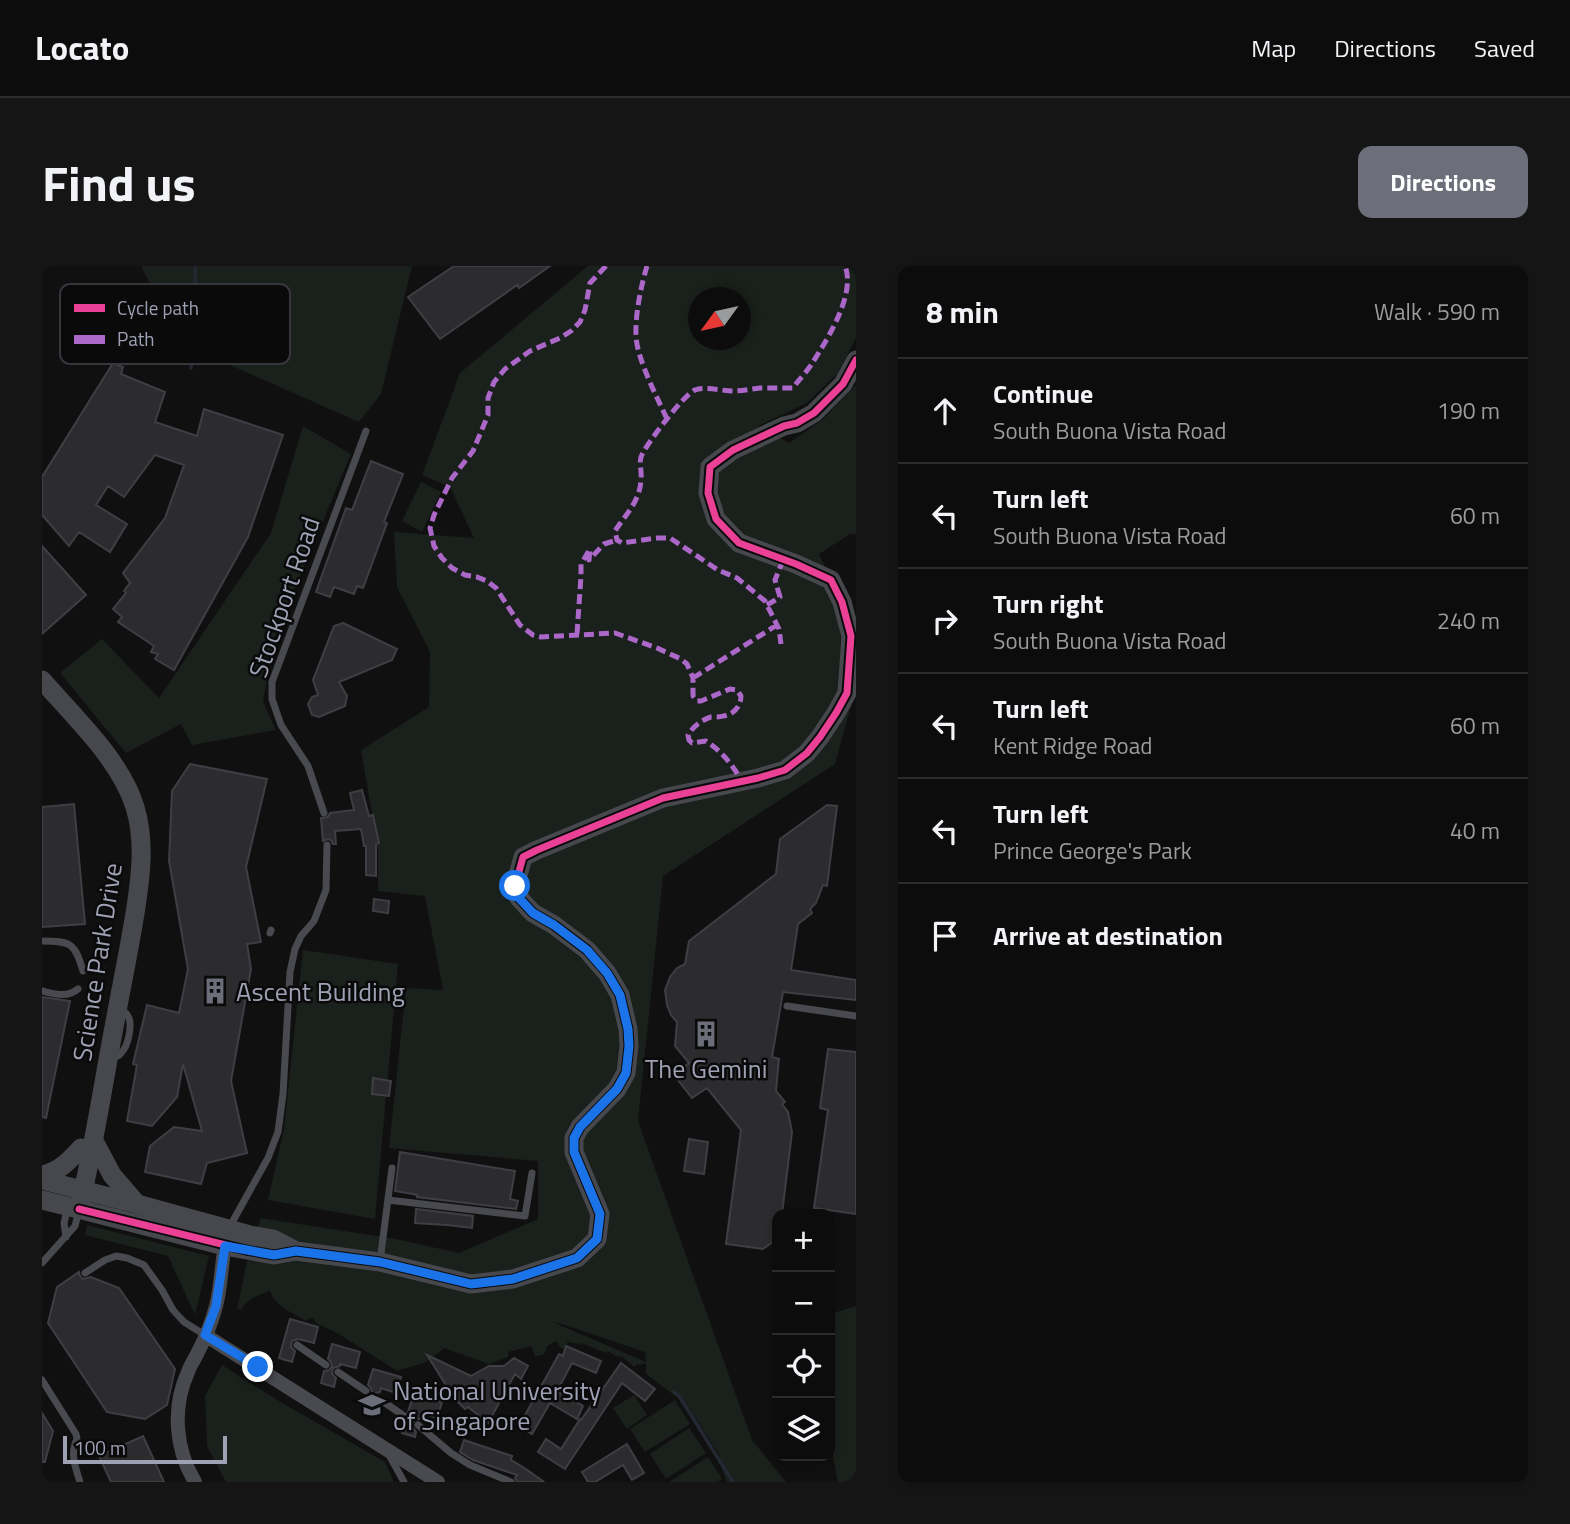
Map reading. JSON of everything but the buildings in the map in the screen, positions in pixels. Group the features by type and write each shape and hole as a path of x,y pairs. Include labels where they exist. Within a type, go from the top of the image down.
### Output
{"street":[{"path":"42,1200 76,1199 137,1204 274,1255 296,1251 380,1262 471,1284 513,1279 577,1258 597,1239 600,1214 574,1152 574,1138 580,1127 617,1089 626,1073 628,1029 620,995 607,973 587,950 533,913 519,898 515,886 517,874 523,857 663,798 785,770 807,753 831,721 847,693 851,636 842,603 831,580 739,543 716,519 708,493 710,467 733,450 814,413 844,384 856,359"},
{"name":"Science Park Drive","path":"42,680 97,744 123,789 140,831 142,853 88,1144"},
{"name":"Science Park Drive","path":"42,696 123,789"},
{"name":"Science Park Drive","path":"76,1199 108,1056 127,934"},
{"path":"42,1175 61,1168 88,1144 137,1204"},
{"path":"42,1180 76,1199 227,1237"},
{"path":"195,1482 180,1445 177,1414 181,1389 216,1306 227,1237"},
{"path":"205,1335 439,1482"}],"lane":[{"name":"Stockport Road","path":"324,813 308,766 281,725 272,699 272,682 366,431"},
{"path":"227,1237 268,1158 278,1132 283,1094 290,972 295,949 301,936 314,920 326,890 327,845"},
{"path":"42,941 67,943 77,951 83,971"},
{"path":"42,991 65,995 78,989"},
{"path":"787,1006 856,1016"},
{"path":"380,1262 392,1168"},
{"path":"388,1200 525,1216 532,1172"},
{"name":"Science Park Drive","path":"42,1263 66,1237 64,1223 76,1199"},
{"path":"85,1273 117,1256 144,1265 173,1310 184,1322 205,1335"},
{"path":"297,1345 326,1365"},
{"path":"338,1372 366,1391"},
{"path":"42,1380 76,1434 77,1439 73,1446 80,1482"},
{"path":"378,1398 407,1418"},
{"path":"418,1425 470,1465 511,1482"},
{"path":"387,1449 404,1482"}],"shaded area":[{"path":"141,266 412,266 381,394 359,422 228,364 290,364 290,284 150,284"},
{"path":"588,266 856,266 856,338 838,373 807,403 758,426 789,443 822,420 856,385 856,534 850,534 819,554 856,632 856,688 835,764 663,876 638,1121 752,1440 786,1482 727,1482 718,1459 720,1456 687,1405 646,1374 646,1363 634,1367 621,1356 607,1351 606,1353 581,1343 568,1342 563,1349 556,1341 547,1346 542,1355 535,1356 531,1346 508,1352 508,1357 489,1364 444,1348 426,1362 397,1371 339,1334 316,1323 314,1319 306,1321 290,1312 276,1301 270,1291 253,1298 241,1310 237,1309 248,1257 261,1218 396,1239 459,1253 538,1219 538,1161 389,1148 406,988 443,990 425,896 378,891 378,849 361,750 429,707 430,652 397,587 394,532 474,538 450,487 422,475 460,373","holes":["556,1322 645,1352 646,1362 555,1323"]},
{"path":"303,426 351,454 274,638 263,702 276,730 192,745 181,724 126,753 60,673 102,639 159,698 271,533"},
{"path":"421,482 441,492 422,532 402,521"},
{"path":"303,950 398,964 375,1219 268,1200 284,1129"},
{"path":"87,1225 209,1256 195,1315 168,1256 85,1235"},
{"path":"856,1306 856,1482 838,1482 834,1461 835,1312"},
{"path":"222,1365 385,1462 394,1482 226,1482 207,1446 205,1396"},
{"path":"634,1395 647,1415 627,1429 613,1408"},
{"path":"675,1400 690,1424 645,1452 630,1429"},
{"path":"689,1428 706,1453 666,1479 650,1454"},
{"path":"708,1457 722,1479 718,1482 669,1482"}],"waterway":[{"path":"195,266 195,284"},
{"path":"191,364 191,368"},
{"path":"674,1392 733,1482"}],"marked path":[{"path":"606,266 590,283 580,322 560,338 530,351 505,369 494,382 488,398 488,415 473,451 452,478 434,515 430,528 434,546 452,568 487,581 496,588 520,625 533,635 541,637 615,633 681,659 687,664 693,678 693,696 697,701 730,689 737,690 741,700 734,712 704,720 688,735 692,743 706,741 716,749 740,778"},
{"path":"647,266 637,310 637,345 648,378 667,419"},
{"path":"781,644 779,629 765,601 737,578 718,570 670,538 622,543 617,540 615,531 638,493 640,460 644,451 665,421 690,393 703,388 733,391 793,388 811,365 839,316 847,289 845,266"},
{"path":"577,634 581,564 590,549 589,560 604,544 617,540"},
{"path":"767,605 780,597 775,580 784,558"},
{"path":"693,678 777,625"}],"cycle path":[{"path":"79,1209 246,1250 274,1255 296,1251 380,1262 471,1284 513,1279 577,1258 597,1239 600,1214 574,1152 574,1138 580,1127 617,1089 626,1073 628,1029 620,995 607,973 587,950 533,913 519,898 515,886 523,857 663,798 785,770 807,753 820,737 847,693 851,636 842,602 831,580 739,543 716,519 708,493 710,467 733,450 814,413 843,384 856,360"}],"place":[{"name":"Ascent Building","path":"215,991"},
{"name":"The Gemini","path":"706,1034"},
{"name":"National University of Singapore","path":"372,1405"}],"route":[{"path":"258,1367 205,1335 216,1306 225,1246 274,1255 296,1251 380,1262 471,1284 513,1279 577,1258 597,1239 600,1214 574,1152 574,1138 580,1127 617,1089 626,1073 628,1029 620,995 607,973 587,950 533,913 519,898 515,886"}]}
